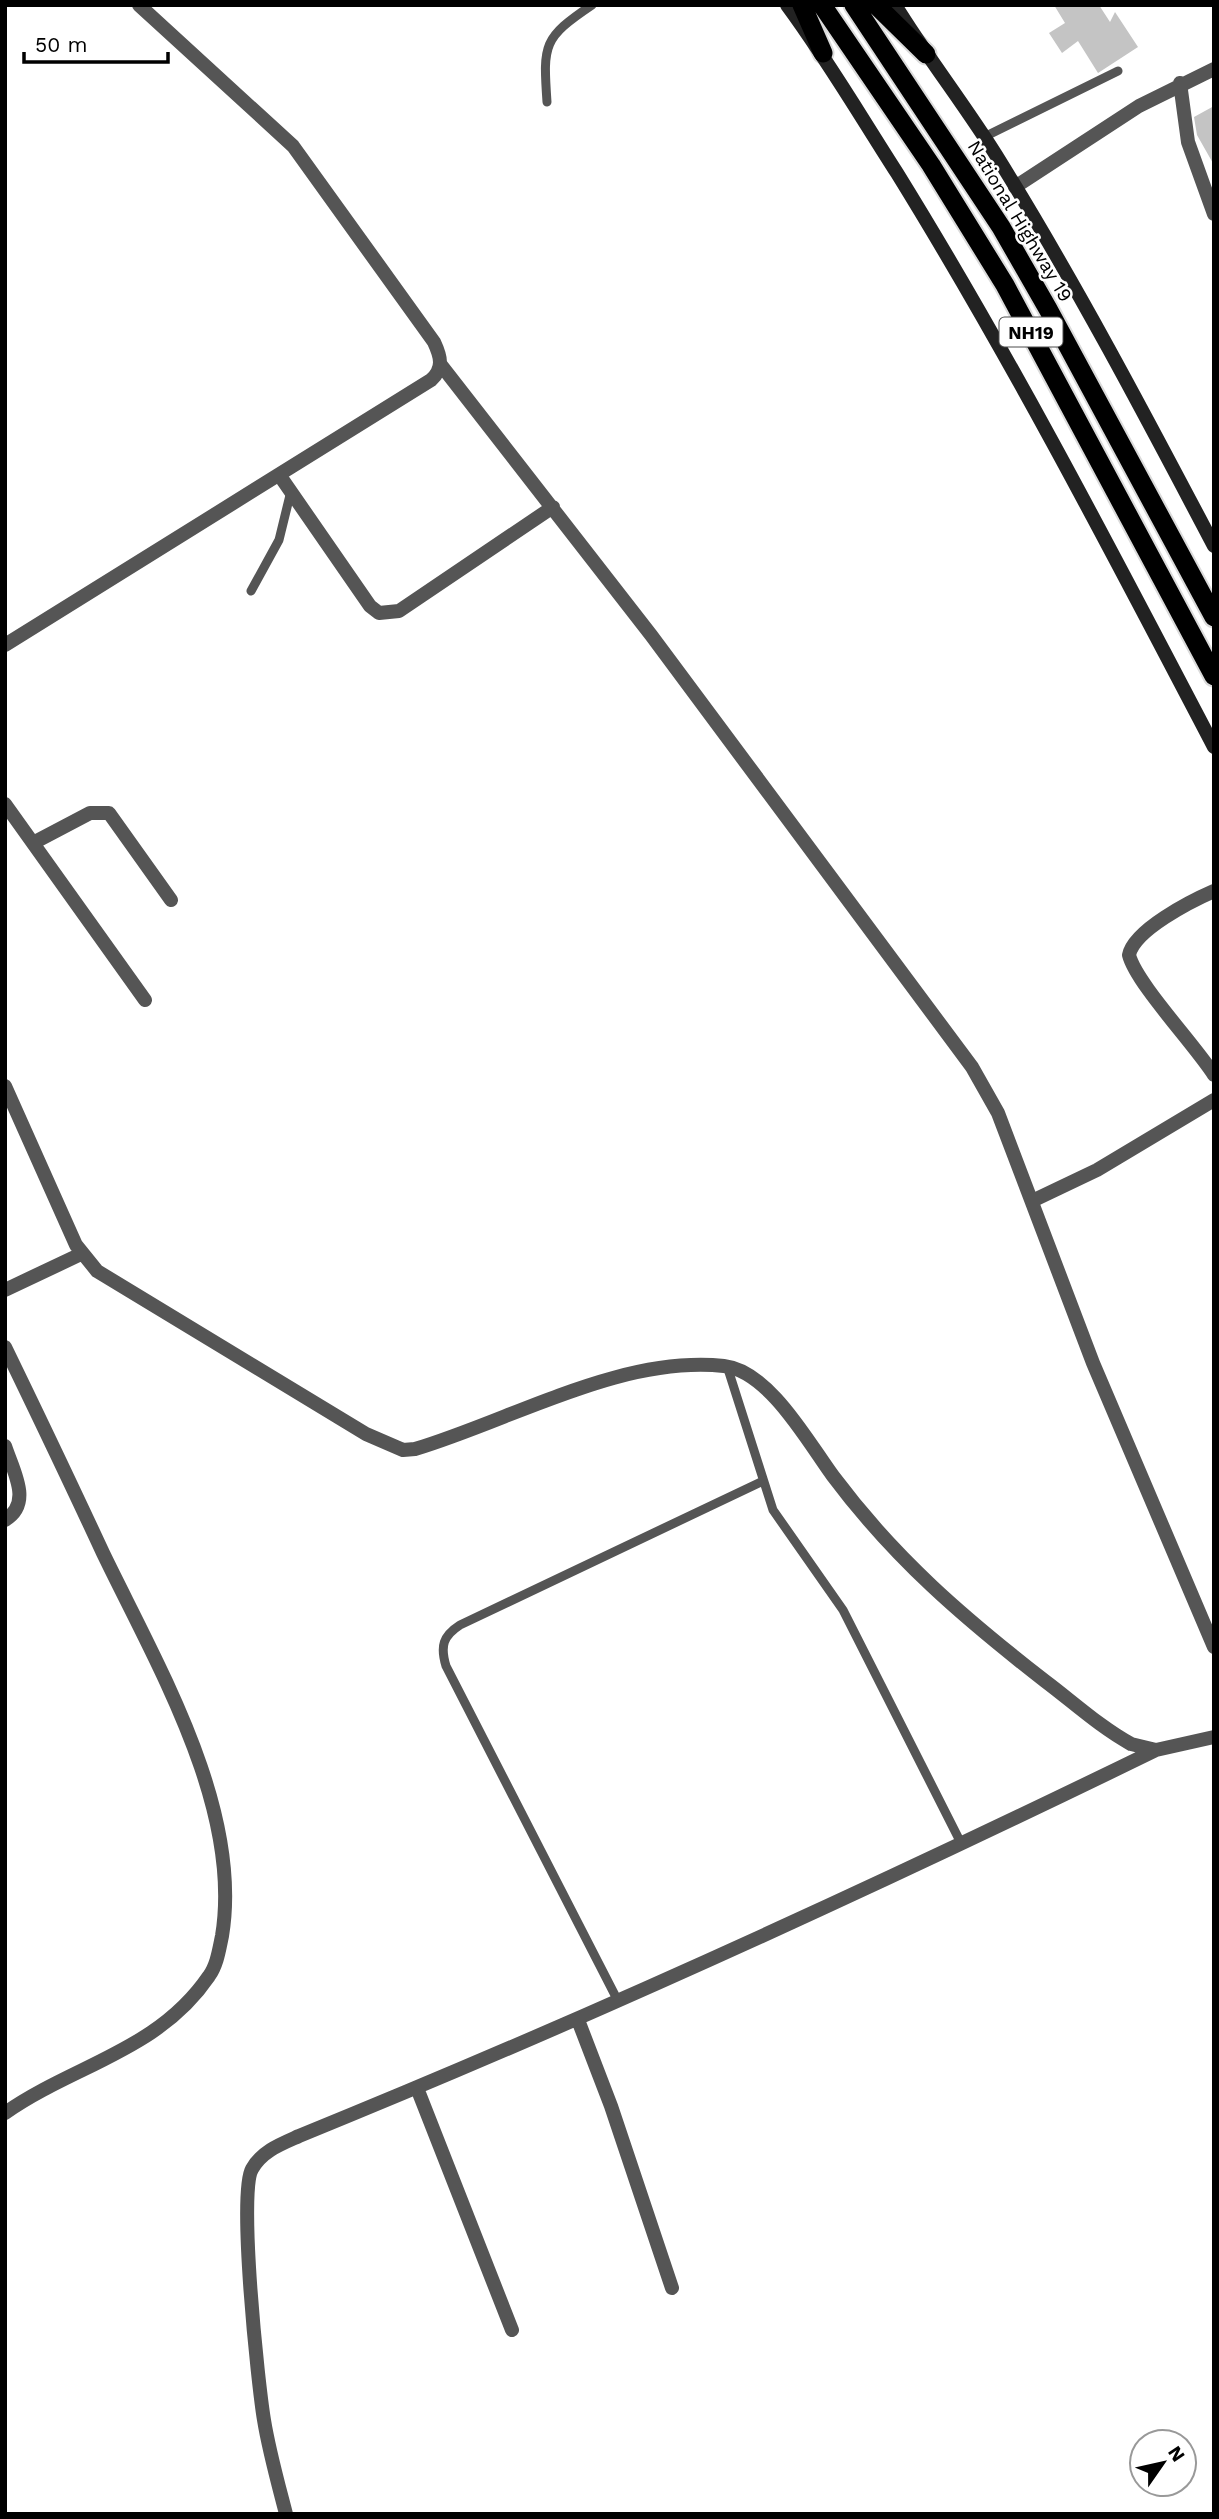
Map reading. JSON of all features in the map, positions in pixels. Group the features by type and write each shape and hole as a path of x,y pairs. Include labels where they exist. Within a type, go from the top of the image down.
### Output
{"highway":[{"path":"802,5 823,53"},
{"name":"NH19","path":"822,5 931,165 1005,285 1214,676"},
{"name":"National Highway 19","path":"854,5 1001,227 1214,617"},
{"path":"876,5 926,54"}],"main road":[{"path":"788,5 823,53 965,286 1045,429 1214,747"},
{"path":"895,5 984,137 1087,306 1214,546"}],"street":[{"path":"5,645 431,380 439,373 441,365 440,354 434,342 293,146 139,5"},
{"path":"1015,187 1139,106 1180,83 1214,69"},
{"path":"1180,83 1188,142 1214,215"},
{"path":"441,365 553,507 972,1067 998,1113 1093,1363 1214,1647"},
{"path":"280,476 370,606 379,613 389,614 415,601 553,507"},
{"path":"5,803 145,1000"},
{"path":"33,843 90,813 109,813 171,900"},
{"path":"1214,891 1187,904 1137,939 1129,955 1137,973 1196,1047 1214,1075"},
{"path":"5,1086 81,1255 112,1281 316,1406 403,1450 429,1445 632,1371 666,1367 727,1366 754,1379 776,1398 864,1517 954,1609 1118,1737 1131,1744 1156,1750"},
{"path":"1032,1201 1097,1170 1214,1100"},
{"path":"5,1290 81,1255"},
{"path":"5,1347 175,1706 207,1790 223,1857 225,1885 218,1955 211,1974 182,2011 143,2041 36,2093 5,2113"},
{"path":"5,1446 22,1499 19,1508 5,1520"},
{"path":"286,2514 264,2420 248,2252 251,2171 272,2148 578,2020 962,1844 1156,1750 1214,1737"},
{"path":"578,2020 611,2106 672,2288"},
{"path":"417,2088 512,2330"}],"lane":[{"path":"547,102 544,61 548,42 558,29 592,5"},
{"path":"984,137 1118,71"},
{"path":"251,591 279,540 291,491"},
{"path":"727,1366 763,1481 785,1531 843,1609 962,1844"},
{"path":"618,2001 446,1665 442,1651 446,1634 763,1481"}],"building":[{"path":"1054,5 1099,5 1110,22 1115,12 1138,47 1098,73 1078,41 1062,53 1049,33 1065,23"},
{"path":"1214,106 1214,165 1197,135 1194,117"}]}
